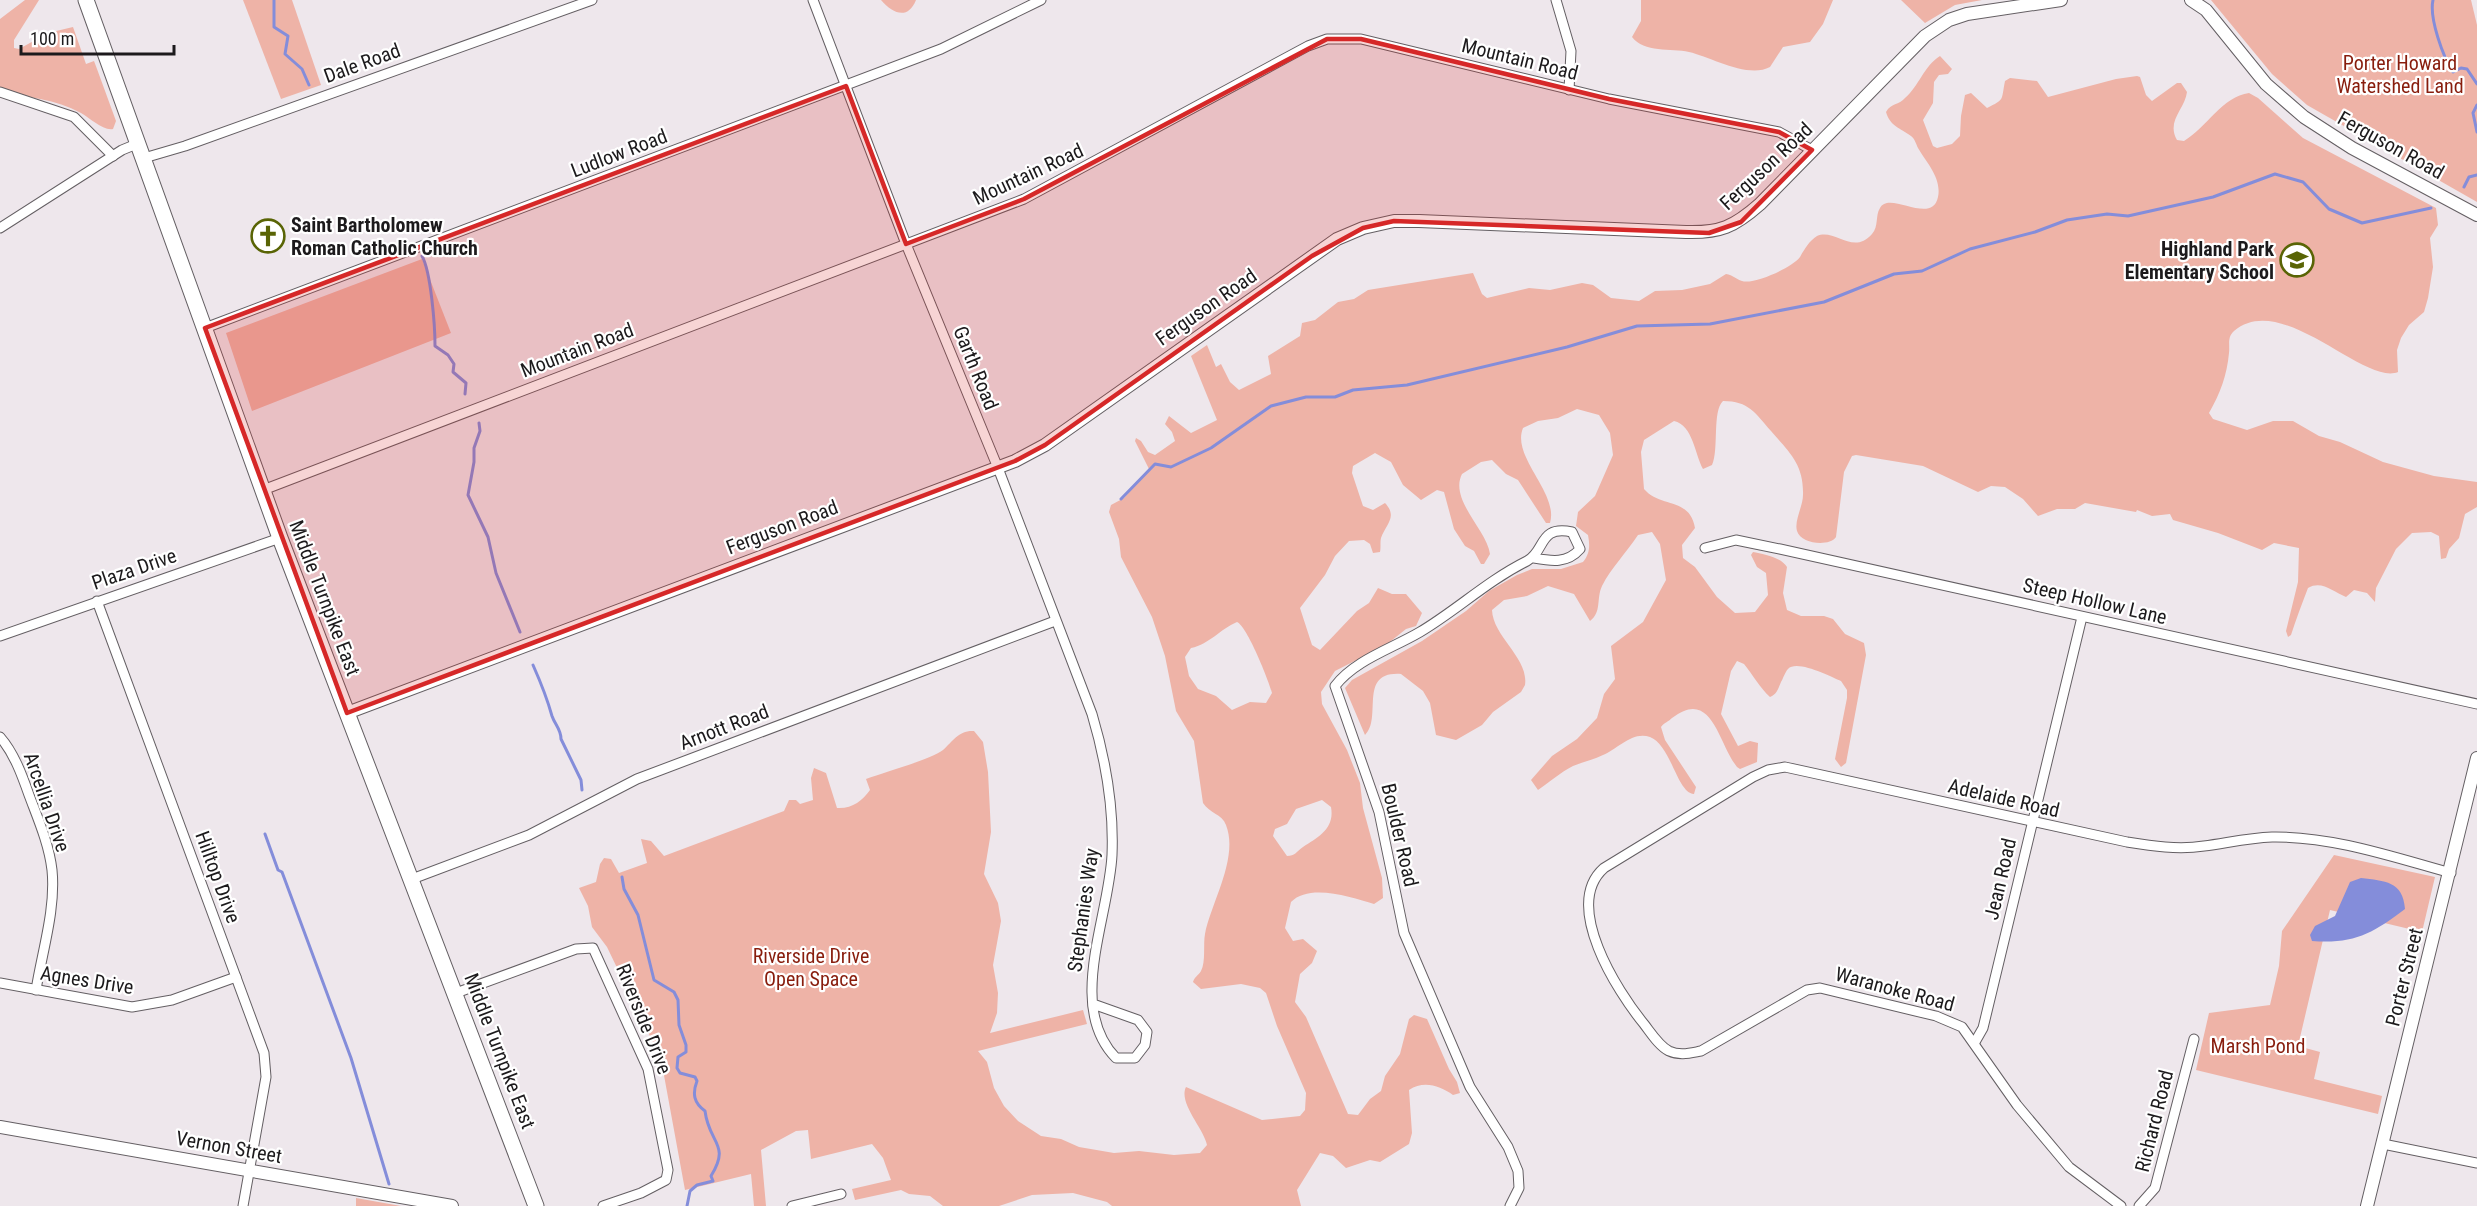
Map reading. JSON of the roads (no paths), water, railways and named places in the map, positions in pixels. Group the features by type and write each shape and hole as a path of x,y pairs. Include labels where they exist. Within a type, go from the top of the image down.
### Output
{"main road":[{"name":"Middle Turnpike East","path":"86,0 280,538 536,1206"}],"street":[{"name":"Dale Road","path":"144,158 185,146 592,0"},
{"name":"Garth Road","path":"813,0 906,244 998,468 1092,714 1103,751"},
{"name":"Ludlow Road","path":"205,328 846,86 988,28 1041,0"},
{"path":"1556,0 1571,51 1569,90"},
{"name":"Ferguson Road","path":"347,713 998,468 1045,445 1312,256 1337,239 1363,228 1394,221 1419,221 1709,232 1741,222 1925,36 1949,20 1967,14 2061,0"},
{"name":"Ferguson Road","path":"2190,0 2206,10 2266,84 2304,117 2352,147 2477,216"},
{"name":"Mountain Road","path":"263,490 1024,199 1308,46 1327,39 1361,39 1569,90 1779,132 1812,150"},
{"path":"0,92 74,117 113,156"},
{"path":"0,228 113,156 139,143"},
{"name":"Boulder Road","path":"1510,1206 1519,1188 1518,1171 1508,1147 1470,1087 1404,933 1379,812 1335,686 1346,672 1421,632 1495,577 1533,558 1564,560 1574,556 1580,549 1578,540 1572,532 1562,530 1551,533 1540,543 1533,558"},
{"name":"Plaza Drive","path":"0,636 280,538"},
{"name":"Steep Hollow Lane","path":"1705,548 1736,540 2477,704"},
{"name":"Hilltop Drive","path":"97,601 264,1053 266,1077 243,1206"},
{"name":"Jean Road","path":"1975,1042 1983,1028 2082,617"},
{"name":"Arnott Road","path":"412,879 529,835 637,779 1055,621"},
{"name":"Arcellia Drive","path":"0,737 9,747 25,785 47,846 52,872 51,897 36,990"},
{"name":"Stephanies Way","path":"1094,1004 1138,1020 1147,1032 1145,1045 1135,1058 1116,1058 1104,1046 1097,1028 1091,981 1109,887 1112,854 1108,776 1103,751"},
{"name":"Porter Street","path":"2367,1206 2451,873 2477,758"},
{"name":"Adelaide Road","path":"1588,893 1593,877 1604,868 1753,777 1785,767 2032,824 2167,848 2202,847 2253,838 2314,840 2362,849 2451,873"},
{"name":"Waranoke Road","path":"1588,893 1591,925 1621,996 1668,1051 1684,1054 1701,1051 1807,990 1820,988 1936,1016 1962,1027 1975,1042 2017,1105 2069,1167 2121,1206"},
{"name":"Riverside Drive","path":"456,993 576,949 593,948 648,1069 668,1170 666,1180 641,1193 603,1206"},
{"name":"Agnes Drive","path":"0,983 132,1007 152,1006 236,977"},
{"name":"Richard Road","path":"2139,1206 2155,1188 2194,1039"},
{"name":"Vernon Street","path":"0,1127 452,1206"},
{"path":"2383,1144 2477,1163"},
{"path":"792,1206 841,1194"}],"water":[{"path":"2361,878 2385,882 2397,888 2404,900 2405,909 2362,936 2340,941 2312,941 2310,935 2315,926 2335,916 2350,882"}],"waterway":[{"path":"274,0 274,27 288,36 285,54 302,69 309,85"},
{"path":"2433,0 2435,27 2449,65 2453,72 2461,68 2467,69 2477,84"},
{"path":"2477,105 2473,113 2477,132"},
{"path":"1121,499 1155,464 1171,467 1211,448 1271,406 1306,397 1335,397 1353,390 1407,385 1567,347 1637,326 1710,324 1824,302 1894,274 1922,271 1970,249 2035,232 2067,220 2107,214 2128,216 2213,197 2275,174 2303,182 2329,209 2362,223 2431,208"},
{"path":"2464,187 2469,177 2477,175"},
{"path":"422,256 430,286 435,346 448,355 454,364 453,372 466,383 465,394"},
{"path":"479,423 480,431 474,448 468,495 488,537 496,573 520,632"},
{"path":"533,665 561,739 581,780 582,790"},
{"path":"265,834 278,870 282,872 351,1058 389,1184"},
{"path":"622,877 624,889 638,915 654,980 674,992 678,1000 679,1025 686,1052 678,1057 677,1068 680,1073 695,1077 697,1081 695,1098 698,1105 705,1111 710,1131 719,1150 717,1165 711,1176 713,1181 697,1185 690,1191 687,1206"}],"place":[{"name":"Saint Bartholomew Roman Catholic Church","path":"268,236"},
{"name":"Highland Park Elementary School","path":"2297,260"}],"park label":[{"name":"Porter Howard Watershed Land","path":"2400,74"},
{"name":"Riverside Drive Open Space","path":"811,968"},
{"name":"Marsh Pond","path":"2258,1046"}]}
